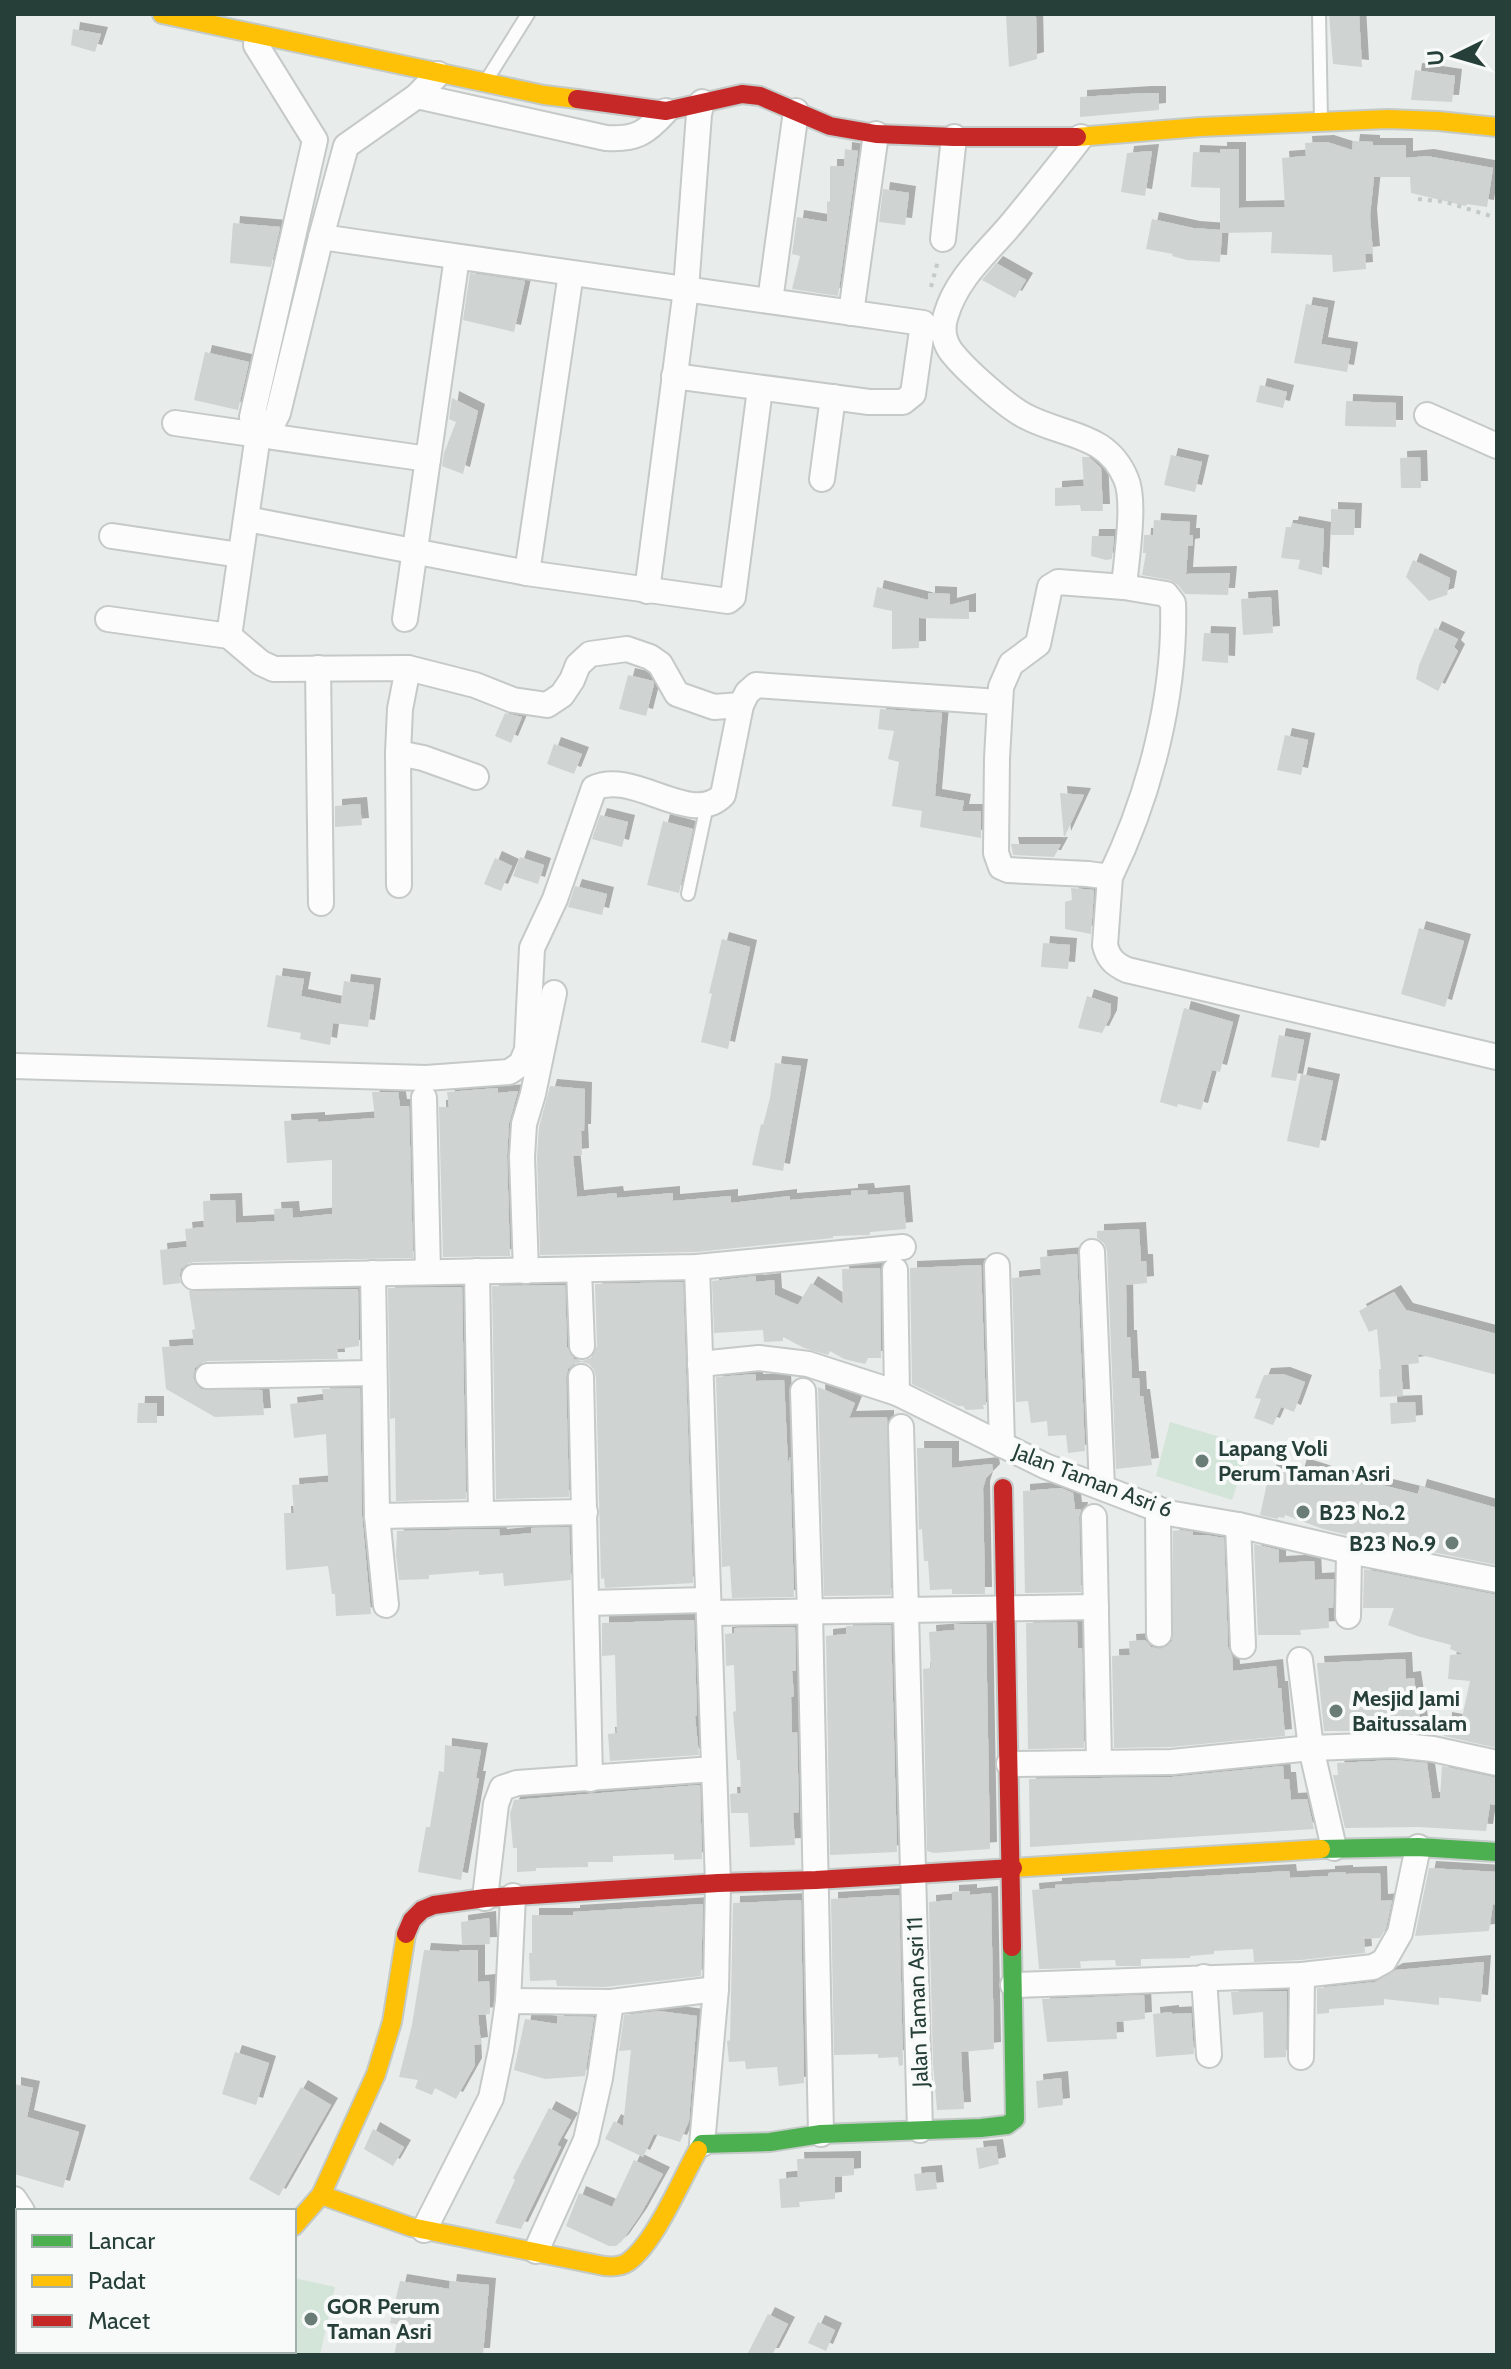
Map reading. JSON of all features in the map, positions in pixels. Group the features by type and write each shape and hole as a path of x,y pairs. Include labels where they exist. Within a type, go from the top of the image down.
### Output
{"street":[{"path":"162,14 544,95 666,111 742,94 760,96 830,126 876,134 1081,137 1321,120 1413,120 1497,127"},
{"path":"235,641 240,555 258,435 252,417 315,140 256,45"},
{"path":"258,435 272,425 278,413 346,146 417,96 438,74"},
{"path":"417,96 619,139 651,128 666,111"},
{"path":"647,591 686,289 702,102"},
{"path":"770,301 796,111"},
{"path":"851,313 876,134"},
{"path":"943,239 954,137"},
{"path":"1081,137 1011,225 974,265 952,298 943,327 950,349 1008,405 1047,426 1091,440 1120,467 1131,493 1124,587"},
{"path":"315,140 346,146"},
{"path":"321,237 923,323 913,394 903,402 884,403 760,389 674,376"},
{"path":"405,619 457,257"},
{"path":"527,573 571,273"},
{"path":"247,519 527,573 728,601 733,597 760,389"},
{"path":"822,479 833,397"},
{"path":"1427,415 1497,446"},
{"path":"175,423 428,459"},
{"path":"112,536 240,555"},
{"path":"1110,877 1008,870 998,863 996,853 999,702 1005,674 1011,664 1038,644 1050,587 1054,583 1124,587 1166,594 1172,600 1168,681 1159,741 1133,821 1110,877 1107,954 1119,966 1144,974 1497,1057"},
{"path":"108,619 235,641 261,663 274,669 408,668 464,682 513,700 547,705 562,695 578,665 590,654 627,649 660,664 677,694 714,707 741,705"},
{"path":"318,668 321,903"},
{"path":"399,885 398,753 400,709 408,668"},
{"path":"14,1066 426,1078 516,1069 524,1058 529,1040 532,948 555,899 594,788 612,783 697,806 716,802 723,795 741,705 756,685 999,702"},
{"path":"398,753 433,761 476,777"},
{"path":"526,1271 522,1169 524,1124 554,993"},
{"path":"424,1098 428,1272"},
{"path":"194,1277 697,1267 903,1247"},
{"path":"1092,1252 1102,1487"},
{"path":"997,1266 1002,1445"},
{"path":"321,2195 424,2230 616,2267 626,2264 645,2244 702,2144 716,1989 718,1883 697,1267"},
{"path":"579,1270 582,1346"},
{"path":"895,1270 897,1393"},
{"path":"477,1271 481,1514"},
{"path":"373,1273 377,1516 386,1605"},
{"name":"Jalan Taman Asri 6","path":"700,1364 759,1358 808,1364 897,1393 1045,1466 1168,1513 1497,1580"},
{"path":"208,1376 373,1373"},
{"path":"581,1377 590,1779"},
{"path":"803,1391 821,2134"},
{"name":"Jalan Taman Asri 11","path":"901,1427 920,2130"},
{"path":"702,2144 770,2142 821,2134 981,2128 1007,2125 1015,2119 1003,1488"},
{"path":"1158,1509 1159,1634"},
{"path":"377,1516 585,1512"},
{"path":"1094,1517 1099,1762"},
{"path":"1238,1525 1243,1646"},
{"path":"1348,1616 1349,1551"},
{"path":"587,1603 810,1612 1096,1607"},
{"path":"1300,1660 1311,1748 1334,1848"},
{"path":"1009,1764 1172,1762 1311,1748 1394,1745 1433,1749 1497,1763"},
{"path":"485,1898 496,1804 502,1788 517,1783 714,1769"},
{"path":"1013,1985 1302,1975 1373,1967 1384,1961 1400,1933 1418,1847"},
{"path":"296,2224 321,2195 376,2074 392,2022 406,1935 412,1920 422,1910 434,1905 485,1898 718,1883 816,1880 1334,1848 1418,1847 1497,1852"},
{"path":"424,2230 491,2098 508,2001 513,1896"},
{"path":"1301,2057 1302,1975"},
{"path":"1204,1977 1209,2055"},
{"path":"508,2001 611,2002 716,1989"},
{"path":"536,2251 586,2140 600,2078 611,2002"}],"lane":[{"path":"484,84 528,14"},
{"path":"1319,14 1321,120"},
{"path":"688,894 707,805"}],"path":[{"path":"1418,199 1446,202 1497,218"},
{"path":"923,323 943,239"}],"green space":[{"name":"Lapang Voli Perum Taman Asri","path":"1170,1422 1250,1446 1232,1500 1156,1476"},
{"name":"GOR Perum Taman Asri","path":"296,2278 335,2287 320,2355 263,2355 296,2353"}],"building":[{"path":"1329,14 1359,14 1362,67 1333,64"},
{"path":"1006,15 1036,16 1037,59 1009,67"},
{"path":"73,29 101,34 95,52 71,45"},
{"path":"1415,70 1455,76 1452,102 1411,100"},
{"path":"1159,93 1159,110 1080,117 1080,97"},
{"path":"1353,141 1373,142 1373,145 1406,145 1406,158 1427,156 1493,168 1487,207 1466,206 1411,193 1410,177 1374,177 1370,216 1373,253 1365,254 1366,269 1333,272 1332,255 1271,253 1272,232 1222,233 1220,262 1187,260 1146,249 1152,219 1220,230 1220,188 1191,187 1193,152 1220,153 1220,149 1239,149 1239,208 1285,207 1282,158 1306,156 1305,143 1327,142 1352,150"},
{"path":"845,149 858,151 838,296 792,289 800,256 792,254 797,217 827,222 830,166 844,166"},
{"path":"1152,151 1145,196 1121,192 1127,153"},
{"path":"883,189 909,193 905,225 879,222"},
{"path":"233,223 280,227 271,267 230,263"},
{"path":"996,263 1026,280 1015,298 982,280"},
{"path":"470,273 525,281 514,332 463,320"},
{"path":"1306,304 1328,308 1321,344 1351,349 1347,372 1294,363"},
{"path":"205,352 249,362 238,410 194,400"},
{"path":"1260,385 1287,392 1283,408 1256,402"},
{"path":"452,398 478,411 463,474 442,466 456,422 449,419"},
{"path":"1346,401 1396,403 1396,427 1345,426"},
{"path":"1171,455 1202,462 1195,492 1164,485"},
{"path":"1082,457 1089,457 1101,468 1103,511 1081,511 1080,505 1055,506 1055,488 1084,486"},
{"path":"1420,457 1421,488 1401,488 1400,458"},
{"path":"1331,509 1355,510 1354,535 1331,535"},
{"path":"1154,520 1190,522 1189,535 1193,535 1193,545 1188,546 1186,574 1230,573 1228,595 1185,594 1170,580 1142,575 1146,553 1143,553 1144,535 1153,535"},
{"path":"1292,523 1324,529 1322,575 1298,569 1300,560 1281,558 1286,527 1291,527"},
{"path":"1092,536 1114,536 1112,559 1091,556"},
{"path":"1413,560 1450,578 1447,595 1429,601 1406,577"},
{"path":"877,587 928,600 928,593 950,594 950,605 969,600 969,619 919,618 919,648 892,649 892,611 873,607"},
{"path":"1271,597 1273,633 1243,635 1241,599"},
{"path":"1435,628 1458,639 1454,647 1458,651 1438,691 1416,679"},
{"path":"1204,633 1229,634 1228,663 1202,661"},
{"path":"628,675 653,681 646,716 619,709"},
{"path":"880,709 942,713 935,796 964,801 962,811 981,811 981,838 920,827 922,811 892,806 899,762 888,759 894,731 878,729"},
{"path":"505,713 522,717 511,743 495,736"},
{"path":"1285,735 1308,740 1301,775 1277,770"},
{"path":"554,744 582,754 574,774 547,764"},
{"path":"1060,793 1084,795 1064,838"},
{"path":"360,804 362,825 335,827 335,806"},
{"path":"600,815 628,822 622,847 592,839"},
{"path":"663,821 693,829 679,893 647,885"},
{"path":"1011,844 1061,844 1054,857 1013,855"},
{"path":"520,857 544,865 538,884 513,876"},
{"path":"495,858 512,866 501,891 484,884"},
{"path":"575,886 607,894 602,915 568,907"},
{"path":"1071,888 1094,890 1091,934 1065,929 1065,902 1072,900"},
{"path":"1419,928 1464,941 1445,1007 1401,994"},
{"path":"722,939 750,947 728,1049 701,1042"},
{"path":"1043,943 1070,945 1068,969 1041,967"},
{"path":"276,975 304,979 301,996 341,1004 344,981 374,985 368,1027 333,1023 330,1045 300,1039 301,1033 267,1027"},
{"path":"1087,996 1111,1004 1110,1017 1102,1033 1078,1028"},
{"path":"1184,1008 1233,1022 1220,1072 1212,1070 1201,1110 1160,1102"},
{"path":"1279,1035 1304,1040 1296,1081 1271,1077"},
{"path":"775,1063 801,1066 783,1171 752,1165 770,1098"},
{"path":"1301,1074 1333,1081 1319,1148 1287,1141"},
{"path":"550,1086 585,1089 582,1155 573,1156 577,1197 616,1193 617,1198 673,1193 673,1201 731,1196 731,1203 790,1196 790,1200 851,1195 851,1191 867,1190 868,1195 903,1192 906,1229 696,1252 540,1255 537,1157 539,1127"},
{"path":"498,1088 498,1093 518,1091 509,1123 507,1156 510,1256 443,1257 439,1107 449,1107 447,1092"},
{"path":"372,1092 398,1092 400,1106 409,1106 413,1258 194,1262 181,1269 181,1283 163,1285 160,1250 187,1247 185,1229 204,1227 203,1201 235,1200 236,1223 275,1221 274,1209 292,1208 293,1218 332,1214 332,1160 287,1163 284,1121 375,1118"},
{"path":"1139,1229 1141,1261 1146,1261 1147,1283 1126,1285 1127,1337 1130,1337 1132,1378 1139,1378 1140,1396 1143,1396 1152,1465 1116,1469 1107,1251 1104,1243 1097,1238 1097,1231"},
{"path":"1077,1254 1085,1451 1068,1453 1066,1435 1048,1436 1047,1421 1031,1423 1028,1401 1016,1402 1012,1278 1041,1275 1040,1257"},
{"path":"981,1265 986,1405 983,1405 984,1409 966,1410 912,1384 910,1268"},
{"path":"880,1268 881,1358 868,1358 865,1364 844,1359 830,1351 828,1355 804,1348 783,1337 783,1341 764,1342 763,1330 714,1333 712,1281 756,1276 756,1282 774,1280 775,1295 798,1305 811,1283 843,1304 842,1269"},
{"path":"683,1282 693,1583 605,1588 604,1578 601,1579 596,1377 589,1364 574,1364 568,1369 566,1377 569,1497 496,1499 492,1286 565,1285 567,1347 574,1359 582,1361 591,1358 597,1346 595,1284"},
{"path":"462,1287 466,1499 396,1501 395,1418 390,1419 388,1288"},
{"path":"358,1289 359,1346 337,1349 338,1359 208,1361 195,1368 193,1377 201,1389 262,1390 264,1415 215,1417 166,1389 162,1347 194,1345 192,1330 195,1329 189,1291"},
{"path":"1394,1292 1406,1310 1497,1334 1497,1375 1418,1354 1419,1363 1401,1365 1403,1396 1380,1397 1377,1329 1369,1332 1359,1311"},
{"path":"756,1374 756,1381 784,1380 788,1464 790,1457 794,1597 732,1598 730,1566 722,1567 716,1377"},
{"path":"1283,1374 1305,1382 1294,1412 1281,1407 1273,1425 1254,1418 1261,1399 1255,1398 1264,1375"},
{"path":"818,1387 855,1403 849,1418 887,1417 891,1595 824,1596"},
{"path":"360,1388 362,1516 371,1614 336,1616 335,1594 332,1594 328,1566 286,1570 284,1513 294,1513 292,1485 328,1482 326,1434 294,1438 290,1404 324,1400 322,1389"},
{"path":"1415,1402 1416,1422 1391,1424 1390,1403"},
{"path":"138,1403 157,1403 157,1423 137,1423"},
{"path":"917,1448 952,1448 952,1468 992,1464 993,1471 986,1478 983,1488 985,1594 952,1594 952,1589 930,1590 928,1561 924,1561 922,1529 919,1530"},
{"path":"1300,1465 1341,1478 1418,1494 1420,1486 1497,1508 1497,1565 1352,1536 1285,1515 1278,1519 1260,1515 1270,1470 1297,1476"},
{"path":"1061,1488 1073,1493 1075,1509 1081,1509 1081,1592 1025,1593 1023,1491"},
{"path":"569,1527 571,1580 504,1586 503,1573 479,1575 479,1571 399,1580 397,1531 499,1529 500,1536 531,1533 531,1528"},
{"path":"1173,1531 1193,1532 1193,1535 1224,1538 1228,1647 1233,1671 1276,1666 1285,1736 1171,1747 1114,1748 1112,1656 1130,1655 1129,1641 1145,1640 1151,1647 1160,1649 1172,1641"},
{"path":"1254,1544 1279,1550 1279,1563 1314,1561 1315,1580 1334,1579 1333,1608 1328,1608 1329,1628 1300,1630 1301,1635 1258,1635"},
{"path":"1364,1569 1497,1595 1497,1748 1444,1736 1445,1719 1461,1722 1470,1681 1448,1679 1450,1655 1463,1654 1450,1649 1451,1645 1388,1625 1394,1608 1363,1608"},
{"path":"694,1620 695,1716 699,1755 610,1761 608,1734 617,1733 615,1655 602,1656 602,1623"},
{"path":"1077,1622 1078,1648 1082,1648 1084,1748 1028,1749 1026,1623"},
{"path":"954,1624 986,1624 990,1849 934,1853 927,1851 923,1669 931,1668 929,1632 955,1630"},
{"path":"891,1625 897,1852 830,1855 826,1636 846,1634 846,1626"},
{"path":"795,1627 796,1671 792,1671 794,1696 791,1697 792,1733 797,1732 799,1812 793,1813 795,1845 750,1847 748,1813 731,1813 730,1794 741,1793 740,1760 737,1760 733,1712 736,1711 734,1665 726,1666 725,1634 734,1633 734,1628"},
{"path":"1405,1659 1406,1679 1414,1678 1422,1731 1324,1731 1317,1663"},
{"path":"445,1745 481,1750 461,1880 418,1872 426,1827 430,1827 439,1771 444,1772"},
{"path":"1394,1760 1427,1763 1432,1799 1440,1798 1442,1766 1497,1778 1497,1805 1490,1804 1486,1831 1418,1827 1345,1828 1333,1775 1338,1775 1337,1763"},
{"path":"1283,1766 1284,1779 1289,1779 1291,1800 1307,1799 1314,1829 1030,1847 1029,1779 1172,1777"},
{"path":"700,1785 702,1859 674,1860 674,1854 613,1856 613,1862 588,1862 588,1867 536,1868 536,1871 517,1872 517,1848 513,1848 510,1814 514,1800"},
{"path":"1429,1868 1497,1872 1497,1905 1493,1904 1489,1931 1415,1936"},
{"path":"1289,1871 1290,1878 1346,1872 1380,1873 1381,1901 1392,1900 1386,1928 1380,1938 1364,1939 1365,1953 1301,1960 1254,1962 1253,1949 1214,1951 1214,1954 1190,1958 1141,1959 1141,1966 1116,1966 1115,1960 1080,1961 1081,1968 1039,1969 1032,1890 1055,1888 1055,1885"},
{"path":"970,1891 970,1895 991,1893 994,2049 961,2052 964,2109 937,2110 929,1902 952,1900 952,1892"},
{"path":"899,1895 903,2065 899,2066 898,2057 878,2058 878,2054 834,2055 831,1899"},
{"path":"801,1900 804,2083 779,2086 777,2067 746,2069 745,2061 729,2062 727,2041 730,2040 733,1903"},
{"path":"703,1904 701,1976 605,1987 557,1986 556,1980 530,1981 532,1915 573,1915 573,1912"},
{"path":"489,1918 490,1944 462,1945 461,1922"},
{"path":"424,1950 478,1950 478,1982 489,1981 490,2014 478,2015 481,2044 474,2045 475,2065 456,2099 435,2088 432,2095 415,2088 418,2080 399,2077 412,2025"},
{"path":"1484,1962 1481,2002 1439,1997 1439,2005 1384,1999 1384,2005 1329,2009 1329,2013 1317,2014 1317,1988 1375,1982 1396,1970"},
{"path":"1287,1991 1286,2057 1264,2058 1263,2012 1233,2015 1231,1992"},
{"path":"1144,1995 1145,2019 1116,2022 1117,2039 1047,2042 1042,1999"},
{"path":"659,2011 697,2016 689,2121 680,2142 654,2134 643,2157 605,2139 614,2121 623,2126 631,2050 619,2051 624,2015"},
{"path":"1191,2013 1194,2054 1156,2057 1153,2014"},
{"path":"557,2016 594,2017 585,2076 545,2079 514,2070 525,2019 557,2024"},
{"path":"235,2052 269,2063 256,2105 222,2094"},
{"path":"1061,2078 1063,2105 1038,2108 1036,2081"},
{"path":"14,2084 33,2088 27,2117 79,2132 63,2188 14,2174"},
{"path":"301,2087 331,2105 279,2196 249,2179"},
{"path":"549,2108 571,2120 557,2145 561,2147 521,2229 495,2223 515,2180 513,2178"},
{"path":"373,2129 404,2147 393,2166 364,2149"},
{"path":"996,2146 999,2164 979,2169 976,2148"},
{"path":"854,2158 854,2175 835,2177 835,2199 799,2202 800,2207 781,2208 779,2179 798,2177 797,2159"},
{"path":"634,2160 663,2174 622,2241 616,2246 609,2246 566,2226 579,2193 612,2207"},
{"path":"935,2172 937,2189 916,2191 914,2174"},
{"path":"400,2281 449,2289 450,2281 489,2285 483,2355 394,2355 401,2325 390,2323"},
{"path":"768,2314 788,2324 772,2355 747,2355"},
{"path":"818,2322 835,2330 826,2351 808,2343"}],"traffic: fast":[{"path":"1321,1849 1418,1847 1497,1852"},
{"path":"698,2150 702,2144 770,2142 821,2134 1007,2125 1015,2119 1012,1947"}],"traffic: slow":[{"path":"162,14 544,95 577,99"},
{"path":"1077,137 1200,127 1388,119 1497,127"},
{"path":"1013,1868 1321,1849"},
{"path":"296,2224 321,2195 376,2074 392,2022 406,1934"},
{"path":"321,2195 411,2227 604,2266 617,2266 628,2262 648,2241 698,2150"}],"traffic: jam":[{"path":"577,99 666,111 742,94 760,96 830,126 876,134 1077,137"},
{"path":"1003,1488 1012,1947"},
{"path":"406,1934 412,1920 422,1910 434,1905 485,1898 1013,1868"}],"place":[{"name":"Lapang Voli Perum Taman Asri","path":"1202,1461"},
{"name":"B23 No.2","path":"1303,1512"},
{"name":"B23 No.9","path":"1452,1543"},
{"name":"Mesjid Jami Baitussalam","path":"1336,1711"},
{"name":"GOR Perum Taman Asri","path":"311,2319"}]}
